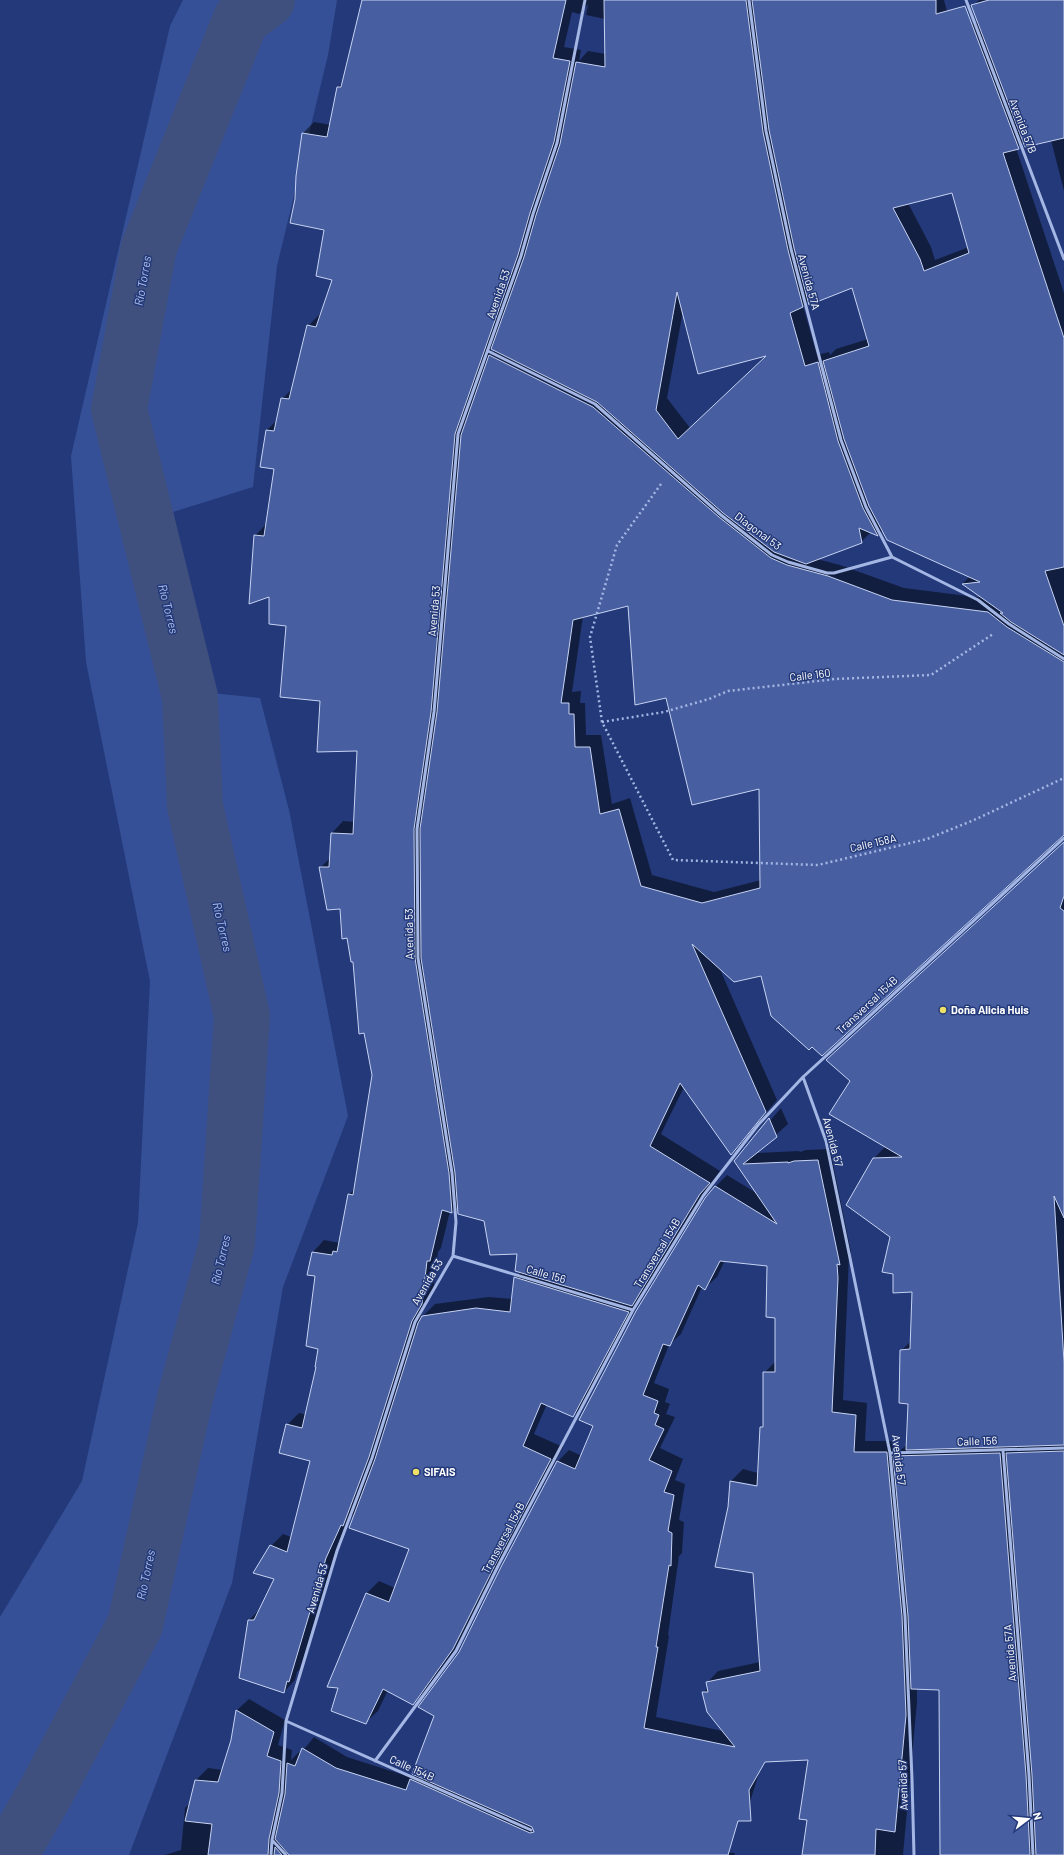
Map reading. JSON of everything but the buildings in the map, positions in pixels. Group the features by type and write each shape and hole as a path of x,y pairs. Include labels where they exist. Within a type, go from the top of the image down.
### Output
{"lane":[{"name":"Avenida 53","path":"271,1855 272,1840 282,1793 286,1721 337,1552 372,1458 415,1322 452,1256 456,1222 452,1173 418,958 417,830 434,712 458,434 521,256 532,214 557,143 585,0"},
{"name":"Avenida 57A","path":"749,0 766,131 791,249 841,440 866,507 892,557"},
{"name":"Avenida 57B","path":"966,0 1064,259"},
{"name":"Diagonal 53","path":"488,351 595,404 721,515 766,550 788,562 827,573 834,573 892,557"},
{"path":"892,557 978,600 1009,624 1064,659"},
{"name":"Transversal 154B","path":"375,1761 456,1651 498,1566 634,1310 703,1196 758,1125 803,1077 1064,838"},
{"name":"Avenida 57","path":"803,1077 826,1141 890,1453 905,1616 914,1855"},
{"name":"Calle 156","path":"452,1256 634,1310"},
{"name":"Calle 156","path":"890,1453 1064,1448"},
{"name":"Avenida 57A","path":"1003,1450 1029,1775 1033,1855"},
{"name":"Calle 154B","path":"286,1721 531,1830"},
{"path":"272,1840 286,1855"}],"path":[{"path":"602,722 590,637 617,546 671,470"},
{"name":"Calle 160","path":"602,722 664,712 709,699 728,691 835,680 931,675 1009,624"},
{"name":"Calle 158A","path":"602,722 673,860 818,865 927,839 974,820 1064,778"}],"shaded area":[{"path":"183,0 337,0 328,55 277,266 253,487 173,512 211,693 260,698 289,810 348,1116 283,1287 232,1583 129,1855 0,1855 0,1617 82,1481 138,1223 150,981 86,662 71,456 170,26"}],"waterway":[{"name":"Río Torres","path":"10,1855 47,1790 135,1625 185,1398 227,1243 242,1016 195,806 190,697 119,409 149,247 241,19 267,0"}],"place":[{"name":"Doña Alicia Huis","path":"943,1010"},
{"name":"SIFAIS","path":"416,1472"}]}
